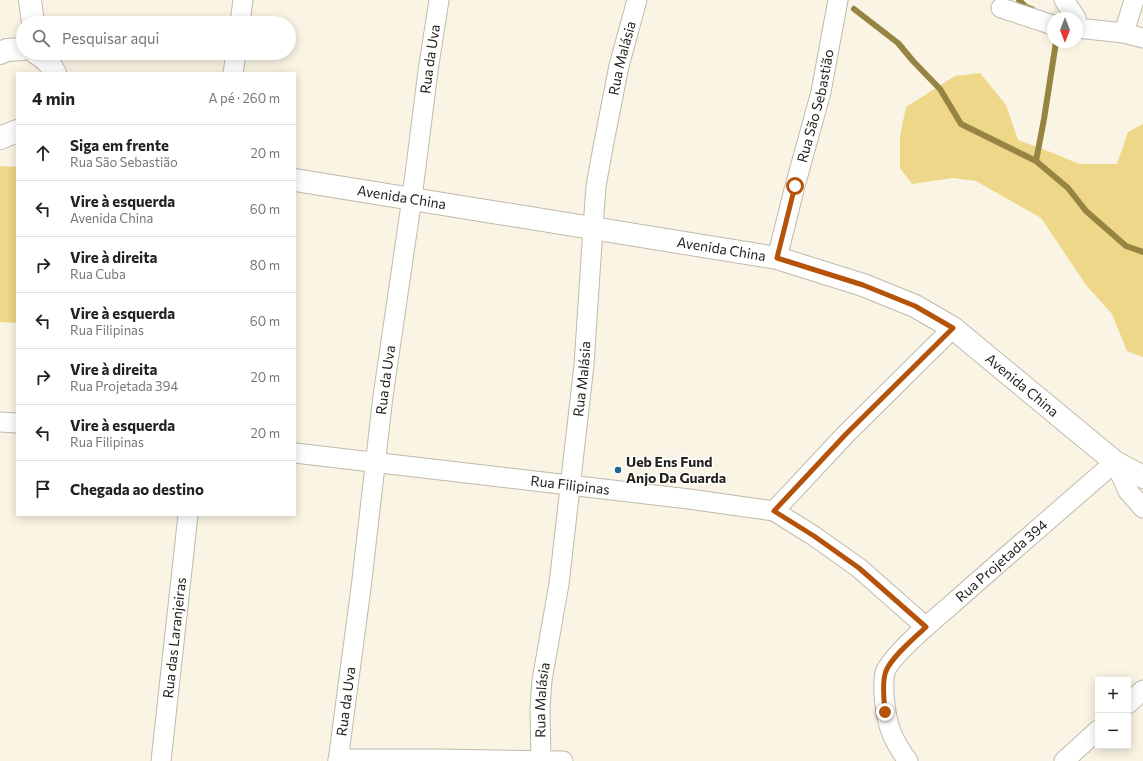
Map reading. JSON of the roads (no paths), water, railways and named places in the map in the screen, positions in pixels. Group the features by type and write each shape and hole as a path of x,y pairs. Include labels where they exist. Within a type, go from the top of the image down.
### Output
{"street":[{"path":"30,0 32,16"},
{"path":"241,16 243,0"},
{"name":"Rua da Uva","path":"338,760 383,396 412,198 428,71 440,0"},
{"name":"Rua Malásia","path":"541,760 540,708 542,680 559,584 571,485 584,365 596,186 619,66 637,0"},
{"name":"Rua São Sebastião","path":"777,258 821,92 838,0"},
{"path":"1064,0 1072,12"},
{"path":"1124,33 1134,0"},
{"path":"1001,8 1047,23"},
{"path":"1083,25 1143,38"},
{"path":"0,53 7,50 16,49"},
{"path":"233,72 235,60"},
{"path":"0,124 7,128 16,130"},
{"path":"0,138 16,130"},
{"name":"Avenida China","path":"296,180 777,258 863,285 915,306 953,328 1115,462"},
{"path":"774,511 846,434 953,328"},
{"path":"0,422 16,423"},
{"name":"Rua Filipinas","path":"296,453 689,499 774,511 814,536 859,568 926,627"},
{"path":"1115,462 1143,477"},
{"path":"1115,462 1128,491 1143,508"},
{"name":"Rua Projetada 394","path":"908,761 898,747 890,729 885,712 883,683 885,672 890,662 926,627 1115,462"},
{"name":"Rua das Laranjeiras","path":"161,761 188,516"},
{"path":"1131,701 1143,690"},
{"path":"1064,761 1095,733"},
{"path":"338,760 563,761"}],"waterway":[{"path":"1019,0 1026,7 1032,9"},
{"path":"854,9 898,43 940,89 961,124 1036,161 1068,188 1086,211 1126,246 1143,252"},
{"path":"1036,161 1055,48"}],"place":[{"name":"Ueb Ens Fund Anjo Da Guarda","path":"618,470"}]}
